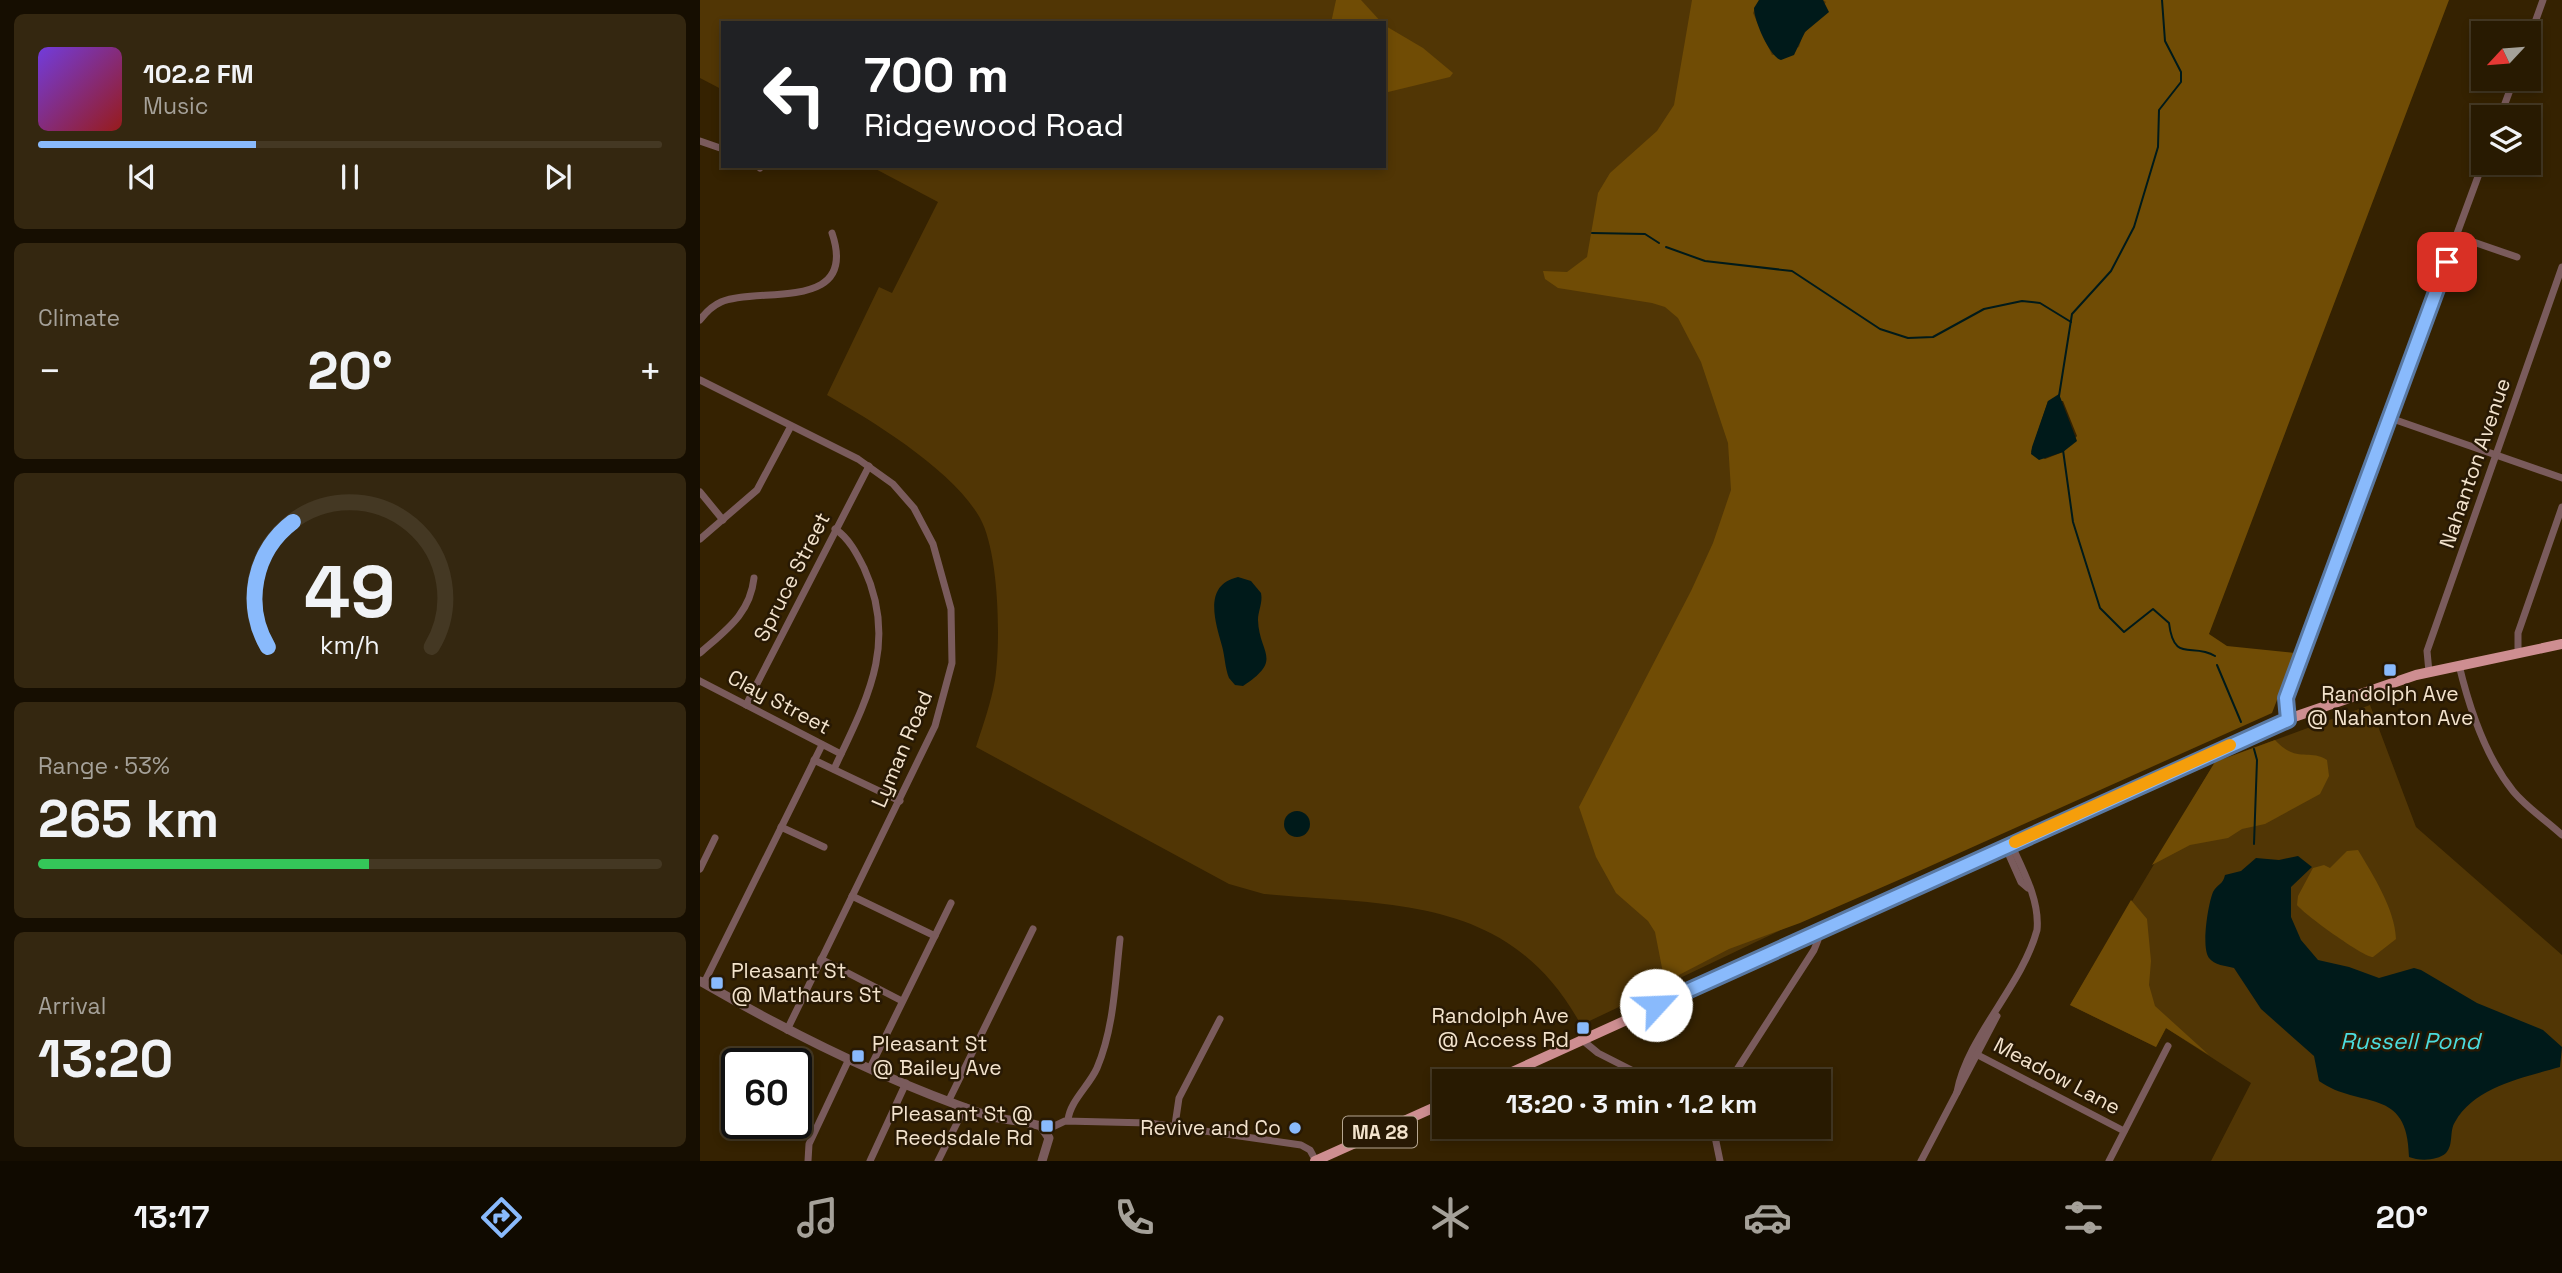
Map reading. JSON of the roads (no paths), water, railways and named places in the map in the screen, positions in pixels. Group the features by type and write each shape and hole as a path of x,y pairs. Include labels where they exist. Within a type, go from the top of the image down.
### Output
{"main road":[{"path":"1518,1069 1816,931 2288,720 2345,698 2429,672 2562,643"},
{"name":"MA 28","path":"1316,1161 1432,1108"}],"street":[{"path":"2535,21 2543,0"},
{"path":"700,141 721,148"},
{"path":"2288,720 2286,698 2479,175"},
{"path":"700,320 722,302 797,294 815,288 829,275 836,261 838,249 832,233"},
{"path":"2456,236 2517,257"},
{"name":"Nahanton Avenue","path":"2429,672 2427,653 2562,267"},
{"name":"Lyman Road","path":"700,380 869,466 899,490 922,522 940,561 952,618 952,663 933,732 786,1030"},
{"path":"2390,418 2562,478"},
{"path":"700,539 757,490 791,426"},
{"name":"Spruce Street","path":"746,705 869,466"},
{"path":"700,492 723,520"},
{"path":"2518,652 2518,633 2562,507"},
{"path":"834,769 872,687 879,631 875,600 865,572 848,541 835,529"},
{"path":"700,653 744,613 752,596 754,578"},
{"path":"2459,664 2472,711 2506,781 2519,797 2562,835"},
{"name":"Clay Street","path":"700,681 841,754"},
{"path":"822,745 702,982 786,1030 870,1068 993,1118 1039,1125 1046,1130 1049,1141 1042,1161"},
{"path":"814,760 900,801"},
{"path":"781,827 824,847"},
{"path":"700,869 716,838"},
{"path":"1922,1161 2037,930 2037,915 2028,888 2021,882 2008,845"},
{"path":"852,896 935,936"},
{"path":"870,1068 951,903"},
{"path":"948,1100 1033,929"},
{"path":"1737,1069 1814,950 1818,940 1816,931"},
{"path":"1068,1121 1069,1112 1097,1069 1107,1040 1120,939"},
{"path":"821,959 902,1002"},
{"path":"1175,1125 1179,1098 1220,1019"},
{"path":"1581,1040 1630,1069"},
{"path":"2109,1161 2168,1046"},
{"name":"Meadow Lane","path":"1976,1054 2124,1131"},
{"path":"808,1161 809,1144 849,1059"},
{"path":"870,1161 906,1083"},
{"path":"938,1161 965,1107"},
{"path":"1046,1130 1057,1122 1068,1121 1175,1125 1301,1146 1310,1150 1316,1161"},
{"path":"1715,1139 1720,1161"}],"water":[{"path":"1759,0 1823,0 1829,12 1805,32 1794,55 1781,60 1772,52 1760,29 1754,8"},
{"path":"2059,394 2077,441 2063,452 2039,460 2031,454 2032,447 2048,401"},
{"path":"1238,577 1251,581 1261,593 1258,620 1266,656 1263,669 1243,686 1235,685 1229,678 1214,605 1220,588 1227,581"},
{"path":"1297,811 1306,815 1310,824 1306,833 1297,837 1288,833 1284,824 1288,815"},
{"name":"Russell Pond","path":"2298,856 2312,867 2291,887 2291,917 2301,940 2318,960 2379,978 2414,968 2421,970 2477,1003 2543,1030 2562,1047 2560,1067 2517,1079 2488,1091 2464,1110 2455,1122 2446,1153 2438,1158 2409,1157 2407,1134 2400,1119 2391,1109 2335,1090 2319,1081 2314,1056 2261,1009 2234,968 2214,962 2207,953 2205,936 2209,906 2213,892 2225,875 2241,871 2256,858 2279,860"}],"waterway":[{"path":"2059,396 2072,314 2111,271 2134,227 2158,147 2159,110 2181,82 2181,72 2165,41 2162,0"},
{"path":"1592,233 1645,234 1659,243"},
{"path":"1666,247 1705,261 1792,271 1880,329 1908,338 1933,337 1984,309 2022,301 2040,303 2071,322"},
{"path":"2063,450 2073,522 2100,608 2124,632 2153,609 2169,623 2171,636 2180,648 2207,652 2215,656"},
{"path":"2217,665 2241,722"},
{"path":"2254,749 2257,760 2254,844"}],"place":[{"name":"Randolph Ave @ Nahanton Ave","path":"2390,670"},
{"name":"Pleasant St @ Mathaurs St","path":"717,983"},
{"name":"Randolph Ave @ Access Rd","path":"1583,1028"},
{"name":"Pleasant St @ Bailey Ave","path":"858,1056"},
{"name":"Pleasant St @ Reedsdale Rd","path":"1047,1126"},
{"name":"Revive and Co","path":"1295,1128"}]}
